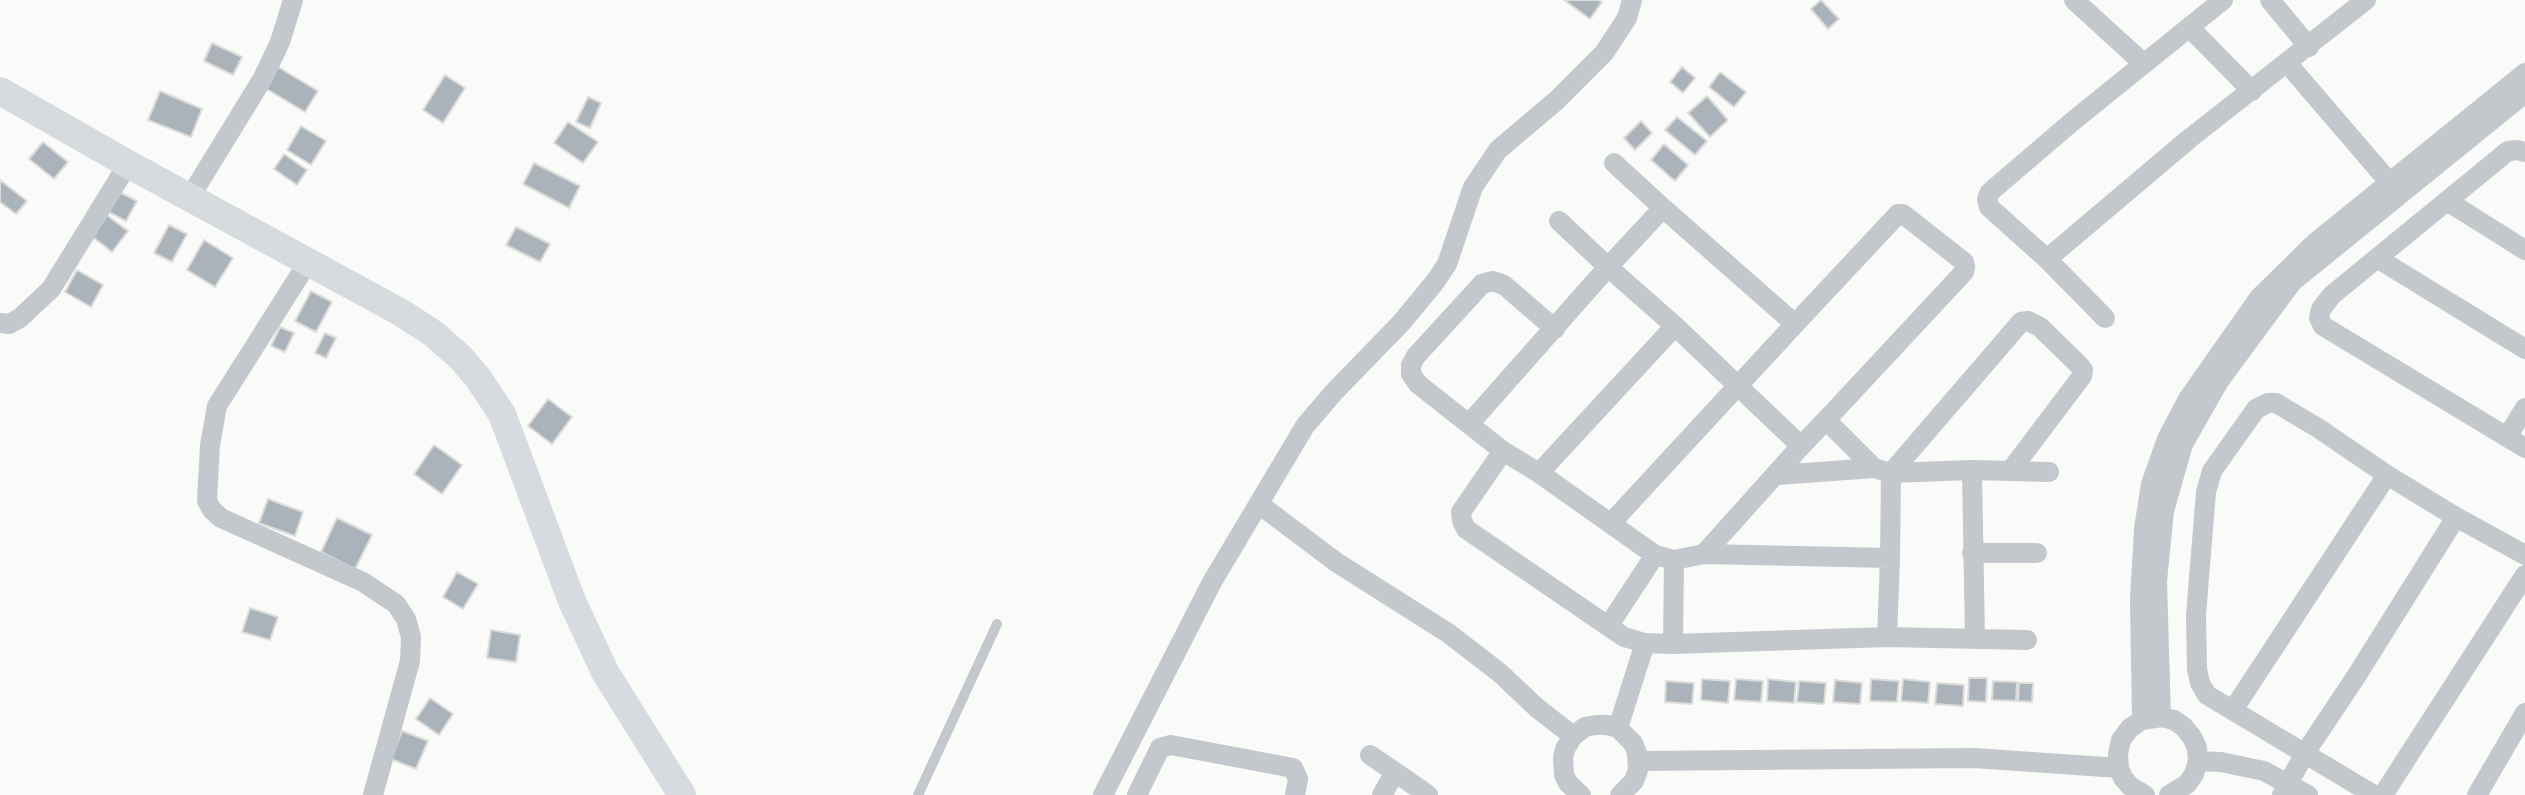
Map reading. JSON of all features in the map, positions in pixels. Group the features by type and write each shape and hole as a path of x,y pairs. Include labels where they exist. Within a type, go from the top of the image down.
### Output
{"street":[{"path":"190,197 263,78 280,42 293,0"},
{"path":"1103,795 1212,582 1305,426 1435,282 1447,264 1473,187 1498,150 1557,100 1604,53 1627,18 1632,0"},
{"path":"2105,318 2047,259 1989,207 1987,199 1990,192 2223,0"},
{"path":"2270,0 2309,47"},
{"path":"2047,259 2189,139 2366,0"},
{"path":"2079,2 2144,64"},
{"path":"2190,28 2252,91"},
{"path":"2287,63 2390,183"},
{"path":"2152,718 2140,600 2144,529 2151,484 2167,439 2211,363 2259,298 2316,242 2523,84"},
{"path":"2152,718 2157,581 2164,511 2183,444 2219,381 2292,282 2523,84"},
{"path":"0,91 400,312 434,334 461,358 493,398 515,445 590,642 612,684 682,795"},
{"path":"2525,152 2508,151 2332,295 2321,309 2319,318 2323,326 2525,448"},
{"path":"1614,163 1795,324"},
{"path":"0,323 9,324 20,318 51,289 128,164"},
{"path":"2447,201 2525,250"},
{"path":"1469,424 1663,208"},
{"path":"1611,523 1898,214 1903,214 1964,262 1964,272 1704,554"},
{"path":"1559,221 1801,446"},
{"path":"2377,258 2525,349"},
{"path":"308,262 217,406 210,445 207,501 221,518 363,582 396,604 406,619 411,637 410,661 373,795"},
{"path":"1555,329 1504,285 1493,281 1482,284 1416,356 1411,365 1411,374 1418,384 1503,451 1664,557 1704,554 1890,558"},
{"path":"1882,471 2021,322 2028,321 2040,327 2083,370 2082,376 2011,470"},
{"path":"1539,473 1675,326"},
{"path":"2374,795 2207,695 2200,683 2196,615 2206,492 2212,471 2256,409 2276,403 2387,475 2525,555"},
{"path":"2507,437 2525,408"},
{"path":"1826,420 1882,471 1890,558 1887,637"},
{"path":"1503,451 1461,512 1466,529 1624,637 1645,643 1673,644 1887,637 2027,640"},
{"path":"1777,475 1972,470 2049,472"},
{"path":"1972,470 1975,639"},
{"path":"2233,710 2387,475"},
{"path":"1259,504 1336,562 1448,633 1573,736"},
{"path":"2285,789 2456,517"},
{"path":"1972,553 2037,553"},
{"path":"1609,625 1664,557"},
{"path":"1664,557 1673,644"},
{"path":"2383,795 2525,575"},
{"path":"1618,728 1645,643"},
{"path":"2477,795 2525,713"},
{"path":"2145,795 2130,786 2119,768 2118,754 2121,740 2130,728 2152,718 2174,720 2184,727 2197,748 2198,761 2194,774 2187,784 2169,795"},
{"path":"1570,791 1564,775 1565,749 1573,736 1585,727 1596,725 1618,728 1633,743 1638,761 1634,781 1620,795"},
{"path":"1137,795 1160,748 1165,745 1301,770 1295,795"},
{"path":"1370,755 1428,795"},
{"path":"1638,761 1974,758 2119,768"},
{"path":"2198,761 2221,762 2264,771 2285,789 2308,795"},
{"path":"1382,795 1395,772"}],"lane":[{"path":"918,795 997,624"}],"building":[{"path":"1564,0 1598,0 1602,2 1590,19"},
{"path":"1821,0 1839,19 1828,29 1811,9"},
{"path":"212,43 242,57 233,75 204,61"},
{"path":"278,67 318,91 305,112 265,88"},
{"path":"1682,67 1695,78 1683,93 1670,82"},
{"path":"1720,72 1746,92 1734,107 1709,87"},
{"path":"445,75 465,88 443,123 423,110"},
{"path":"160,91 202,109 191,137 148,120"},
{"path":"1707,96 1728,120 1710,137 1688,113"},
{"path":"588,97 601,103 590,128 576,122"},
{"path":"1677,117 1707,141 1695,155 1665,130"},
{"path":"1641,121 1652,133 1635,150 1624,138"},
{"path":"568,122 598,142 583,163 554,143"},
{"path":"301,126 326,141 311,165 287,150"},
{"path":"43,142 68,162 54,179 29,159"},
{"path":"1664,144 1688,165 1675,181 1651,160"},
{"path":"284,154 307,170 297,185 274,169"},
{"path":"534,163 580,186 569,208 523,184"},
{"path":"0,180 27,201 16,214 0,202"},
{"path":"113,189 137,201 126,221 103,209"},
{"path":"104,213 128,231 112,252 89,234"},
{"path":"169,225 187,234 172,262 154,253"},
{"path":"516,227 550,244 540,262 506,245"},
{"path":"204,240 233,258 215,287 187,270"},
{"path":"77,270 103,285 91,307 65,292"},
{"path":"311,291 332,302 316,332 295,321"},
{"path":"280,327 294,333 285,352 271,346"},
{"path":"325,333 336,338 326,358 315,353"},
{"path":"548,399 572,417 552,444 528,426"},
{"path":"434,445 462,465 442,494 414,474"},
{"path":"268,499 303,512 295,536 259,523"},
{"path":"337,518 372,535 355,569 321,552"},
{"path":"457,572 478,584 463,609 443,597"},
{"path":"250,608 278,617 270,640 242,632"},
{"path":"491,630 520,635 516,662 487,658"},
{"path":"1969,678 1987,678 1986,702 1968,701"},
{"path":"1702,679 1730,681 1728,703 1701,700"},
{"path":"1736,679 1763,681 1761,702 1734,700"},
{"path":"1768,679 1796,682 1794,703 1767,701"},
{"path":"1871,679 1899,681 1897,702 1870,701"},
{"path":"1903,679 1930,682 1928,703 1901,701"},
{"path":"1835,680 1862,683 1860,704 1833,702"},
{"path":"1666,681 1694,683 1692,704 1665,702"},
{"path":"1799,681 1826,683 1824,704 1797,702"},
{"path":"1993,681 2017,682 2016,701 1992,700"},
{"path":"1937,683 1964,685 1963,706 1935,704"},
{"path":"2019,683 2033,683 2032,702 2018,701"},
{"path":"430,698 453,714 439,735 416,719"},
{"path":"402,731 428,741 416,769 391,759"}]}
